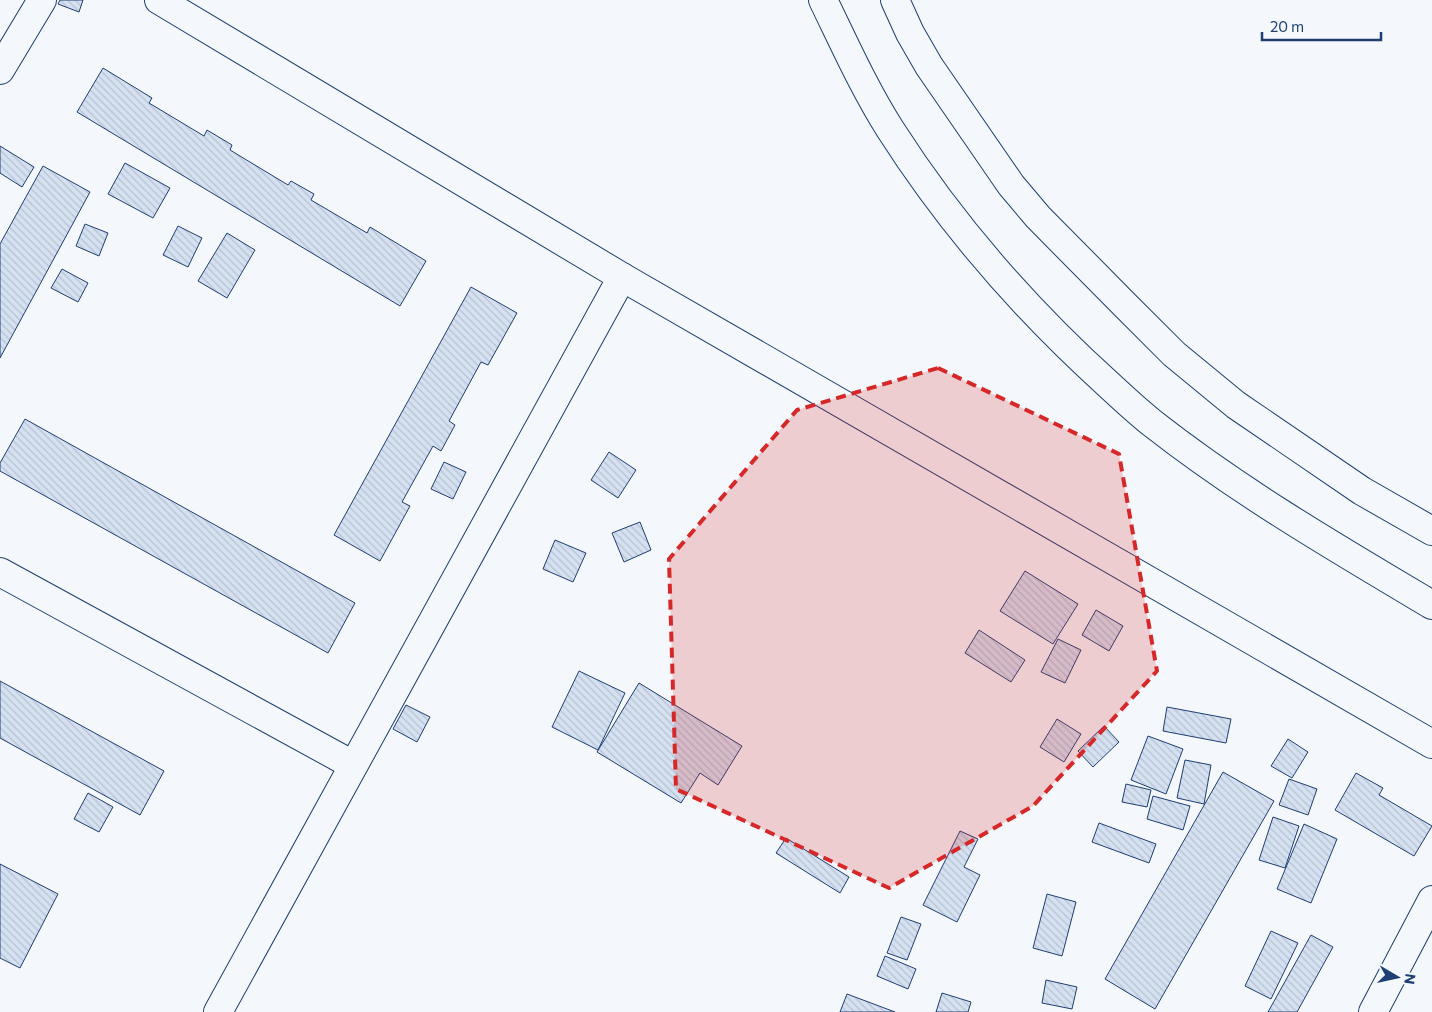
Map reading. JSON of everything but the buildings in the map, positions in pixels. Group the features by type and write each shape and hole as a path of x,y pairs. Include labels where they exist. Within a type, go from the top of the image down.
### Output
{"street":[{"path":"0,70 42,0"},
{"path":"159,0 622,277 1432,744"},
{"path":"823,0 889,127 927,183 994,266 1069,349 1151,423 1236,483 1298,526 1432,605"},
{"path":"895,0 910,34 929,66 1010,185 1038,217 1174,354 1236,405 1362,491 1432,531"},
{"path":"218,1012 622,277"},
{"path":"0,572 353,765"},
{"path":"1373,1012 1432,900"}],"highlighted area":[{"path":"938,368 1119,454 1157,671 1033,806 889,888 676,789 669,559 797,410"}]}
